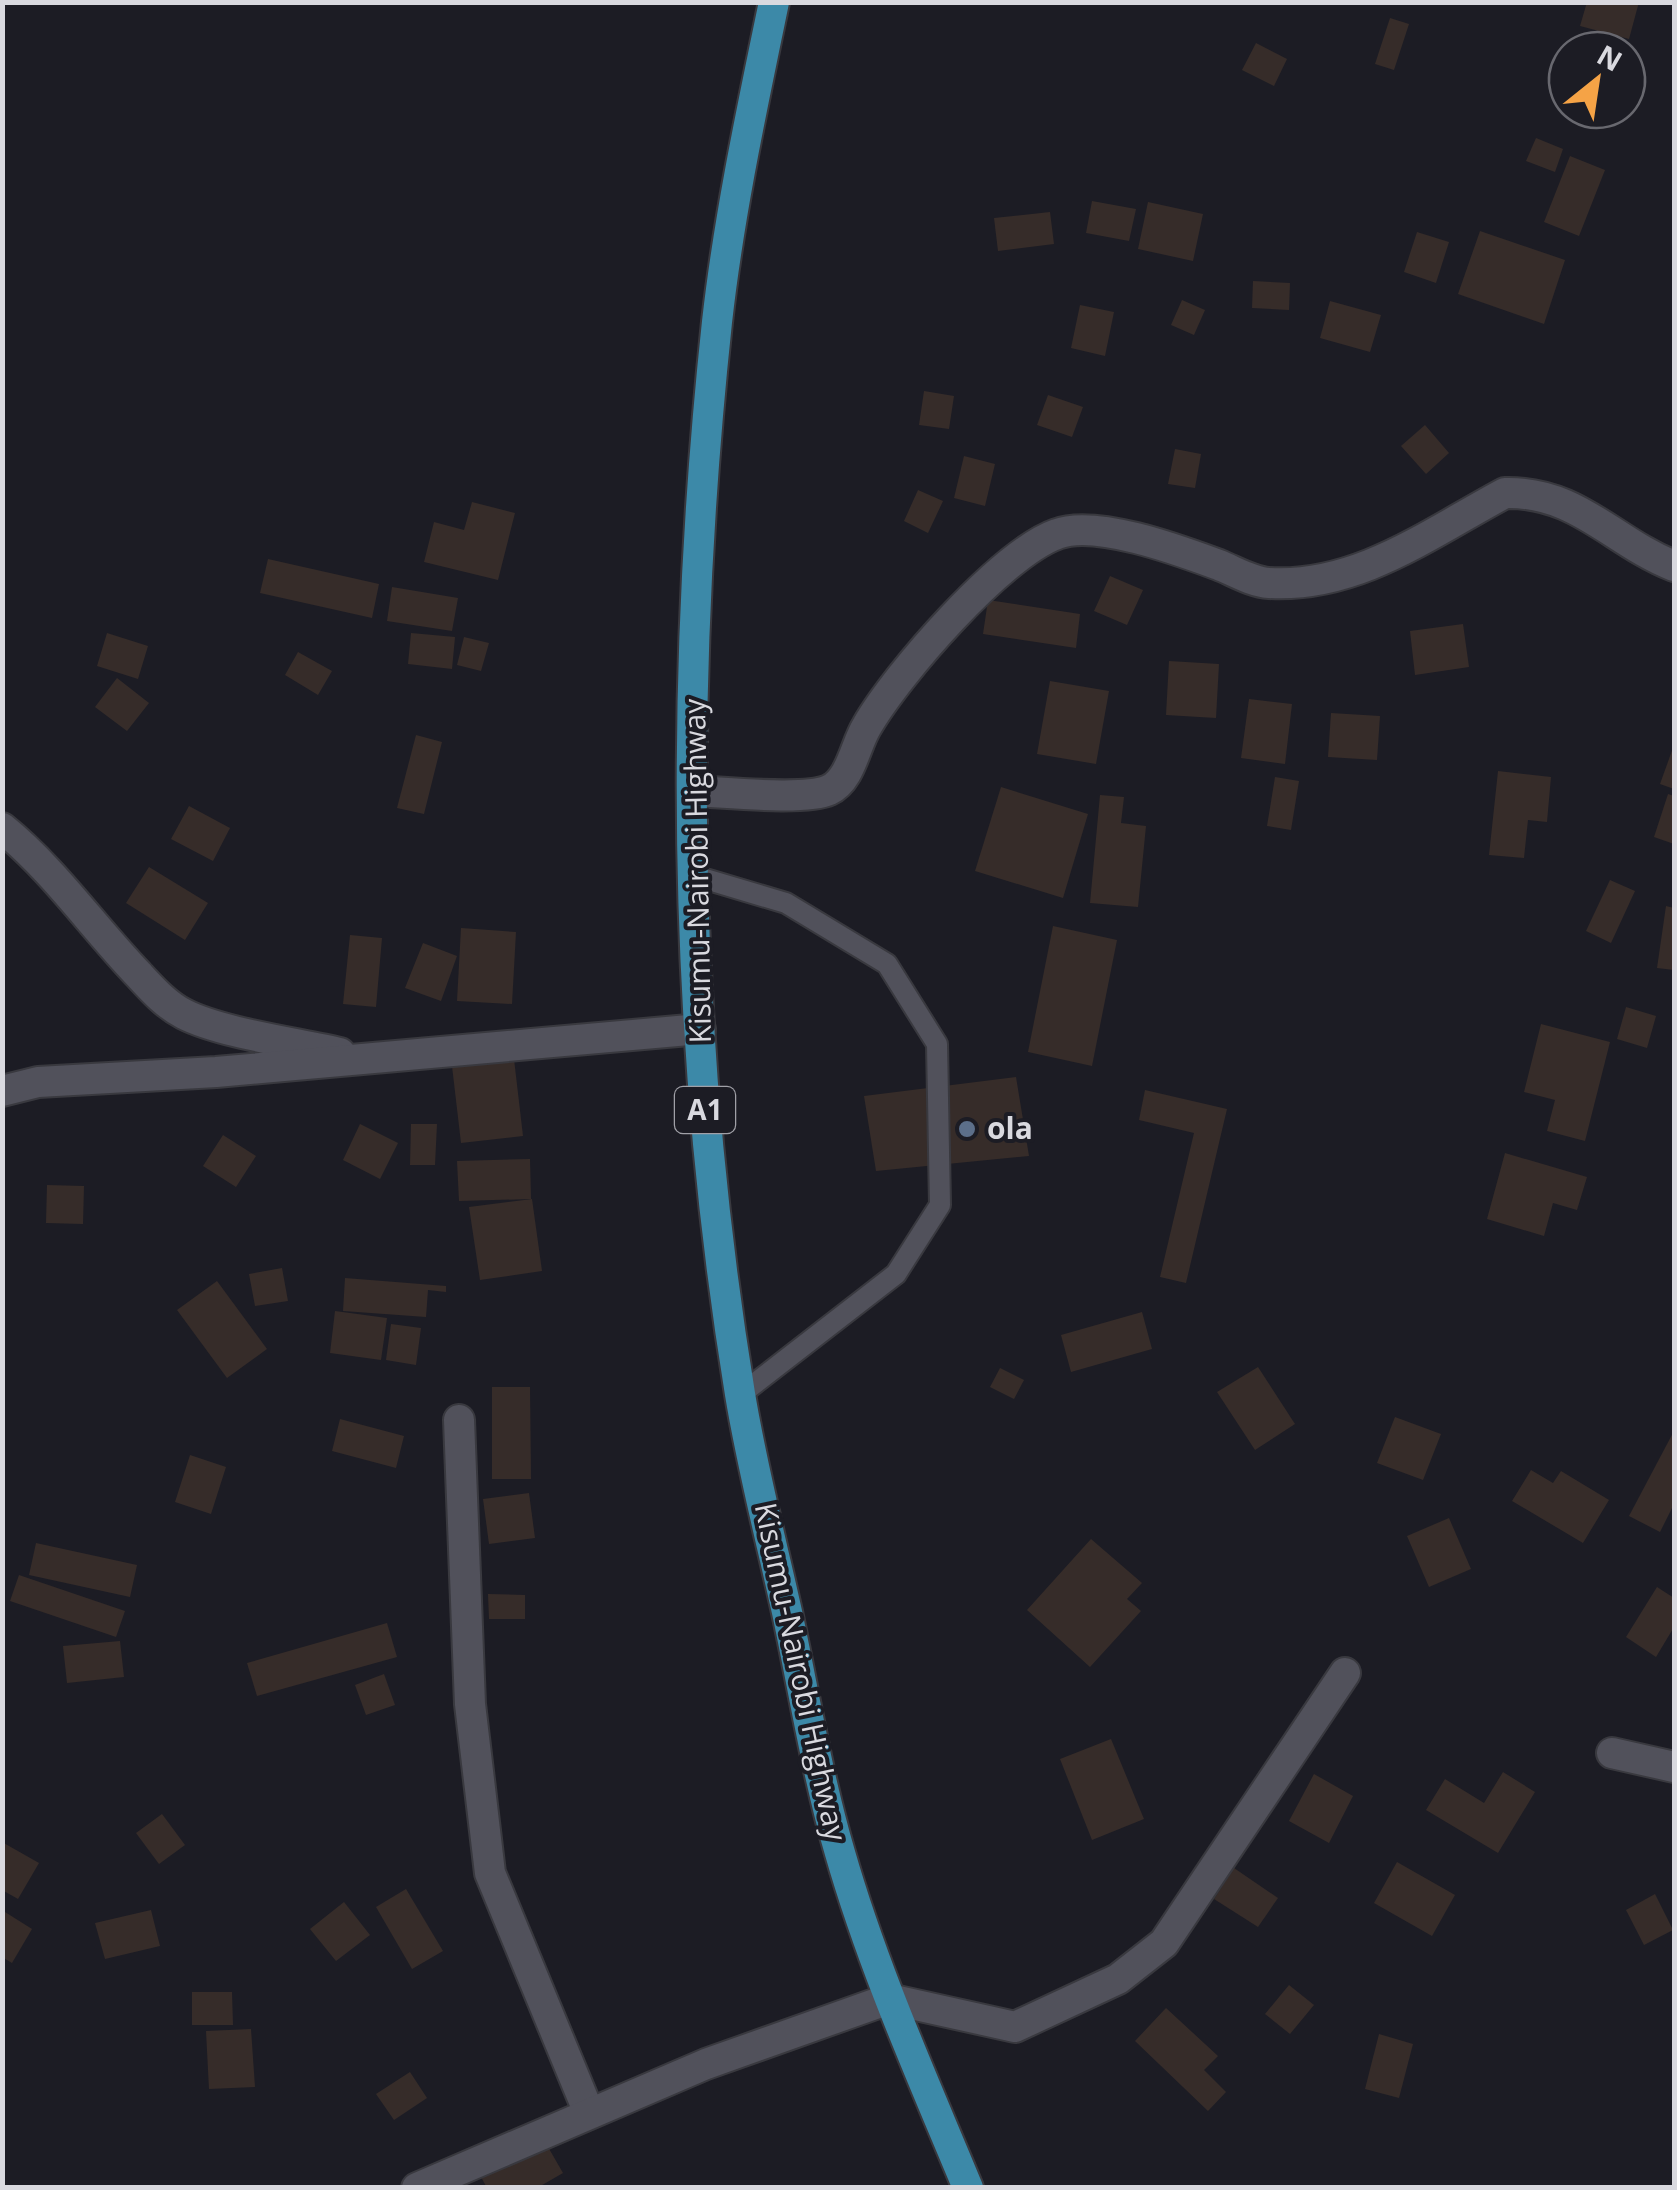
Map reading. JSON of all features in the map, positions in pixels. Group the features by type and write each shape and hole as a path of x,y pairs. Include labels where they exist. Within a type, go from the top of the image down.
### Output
{"highway":[{"name":"Kisumu-Nairobi Highway","path":"774,2 718,317 704,488 694,672 692,875 706,1125 740,1396 839,1851 889,1999 968,2188"}],"street":[{"path":"693,791 812,794 832,789 846,773 866,728 887,696 942,632 1021,554 1060,532 1132,536 1264,583 1318,582 1366,568 1505,492 1527,492 1589,514 1674,566"},
{"path":"2,828 30,850 114,950 159,996 183,1014 366,1059"},
{"path":"2,1091 38,1082 366,1059 700,1029"},
{"path":"459,1420 470,1704 490,1873 589,2112"},
{"path":"418,2188 706,2064 889,1999 1015,2027 1118,1979 1164,1943 1345,1673"},
{"path":"1612,1753 1674,1767"}],"lane":[{"path":"692,875 786,903 888,964 937,1044 940,1206 896,1274 740,1396"}],"building":[{"path":"1587,2 1639,2 1631,30 1580,26"},
{"path":"1390,18 1409,24 1394,70 1375,64"},
{"path":"1256,43 1287,59 1274,86 1242,70"},
{"path":"1536,138 1563,149 1555,172 1526,161"},
{"path":"1570,156 1605,170 1579,236 1544,222"},
{"path":"1092,201 1136,209 1129,241 1086,233"},
{"path":"1148,202 1203,214 1193,261 1138,249"},
{"path":"1050,212 1054,244 998,251 994,218"},
{"path":"1480,231 1565,260 1544,324 1458,294"},
{"path":"1417,232 1449,242 1436,283 1404,272"},
{"path":"1253,281 1290,283 1289,310 1252,308"},
{"path":"1182,300 1205,310 1194,335 1171,325"},
{"path":"1330,301 1381,315 1370,352 1320,338"},
{"path":"1080,305 1114,312 1105,356 1071,348"},
{"path":"924,391 954,396 949,429 919,425"},
{"path":"1048,395 1083,407 1072,437 1037,425"},
{"path":"1425,425 1449,453 1426,474 1401,446"},
{"path":"1175,449 1201,454 1195,488 1168,484"},
{"path":"964,456 995,464 985,506 954,498"},
{"path":"918,490 943,501 928,533 904,521"},
{"path":"472,502 515,513 498,580 424,562 434,522 464,530"},
{"path":"268,559 379,584 372,618 260,593"},
{"path":"1110,576 1143,590 1127,625 1094,611"},
{"path":"392,587 458,598 452,631 387,621"},
{"path":"988,600 1080,614 1076,648 983,634"},
{"path":"1463,624 1469,667 1415,675 1410,631"},
{"path":"107,633 148,646 138,679 97,666"},
{"path":"411,633 455,637 452,669 408,664"},
{"path":"464,637 489,643 481,671 457,665"},
{"path":"298,652 332,671 318,695 285,675"},
{"path":"1169,661 1219,664 1216,718 1166,715"},
{"path":"117,678 149,703 127,731 95,707"},
{"path":"1050,681 1109,691 1096,764 1037,754"},
{"path":"1249,699 1292,704 1285,764 1241,758"},
{"path":"1331,713 1380,716 1377,760 1328,757"},
{"path":"416,735 442,742 424,814 397,808"},
{"path":"1674,745 1674,789 1660,784"},
{"path":"1498,771 1551,777 1547,822 1528,820 1524,858 1489,855"},
{"path":"1275,777 1299,781 1291,830 1267,826"},
{"path":"1001,787 1088,814 1063,898 975,871"},
{"path":"1668,794 1674,796 1674,844 1654,837"},
{"path":"1100,795 1124,797 1121,823 1146,826 1138,907 1090,903"},
{"path":"189,806 230,828 213,861 171,839"},
{"path":"149,867 208,903 185,940 126,903"},
{"path":"1610,880 1635,891 1611,943 1586,931"},
{"path":"1666,906 1674,908 1674,970 1657,968"},
{"path":"1053,926 1117,940 1092,1066 1028,1052"},
{"path":"461,928 516,932 512,1004 457,1001"},
{"path":"350,935 382,938 376,1007 343,1004"},
{"path":"423,943 457,956 441,1001 405,988"},
{"path":"1626,1007 1656,1016 1647,1048 1617,1039"},
{"path":"1541,1024 1610,1042 1585,1141 1547,1131 1555,1100 1524,1092"},
{"path":"514,1059 523,1136 461,1143 452,1066"},
{"path":"1016,1077 1029,1156 876,1171 864,1096"},
{"path":"1145,1090 1227,1109 1186,1283 1160,1277 1194,1133 1139,1120"},
{"path":"360,1124 398,1143 380,1179 343,1160"},
{"path":"411,1124 437,1124 435,1165 410,1165"},
{"path":"223,1135 256,1156 236,1187 203,1166"},
{"path":"1505,1153 1587,1177 1577,1210 1553,1203 1544,1236 1487,1219"},
{"path":"530,1159 531,1199 459,1201 457,1161"},
{"path":"47,1185 84,1186 83,1224 46,1223"},
{"path":"532,1199 542,1271 480,1280 469,1207"},
{"path":"282,1268 288,1301 255,1306 249,1274"},
{"path":"345,1278 446,1286 446,1292 428,1290 426,1317 343,1311"},
{"path":"217,1281 267,1349 227,1378 177,1310"},
{"path":"335,1311 387,1318 381,1360 330,1353"},
{"path":"1142,1312 1152,1349 1071,1372 1061,1335"},
{"path":"391,1324 421,1328 416,1365 386,1360"},
{"path":"1258,1367 1295,1424 1255,1450 1217,1392"},
{"path":"1000,1368 1024,1380 1014,1399 990,1387"},
{"path":"492,1387 530,1387 531,1479 492,1479"},
{"path":"1395,1417 1441,1434 1423,1480 1377,1463"},
{"path":"340,1419 404,1436 396,1468 332,1451"},
{"path":"1674,1431 1674,1504 1660,1532 1629,1516"},
{"path":"190,1455 226,1467 211,1514 175,1502"},
{"path":"1531,1470 1553,1483 1561,1471 1609,1500 1583,1543 1512,1501"},
{"path":"529,1493 535,1538 489,1544 483,1499"},
{"path":"1449,1518 1471,1569 1429,1587 1407,1536"},
{"path":"1091,1539 1142,1583 1127,1599 1141,1611 1090,1667 1027,1610"},
{"path":"36,1543 137,1565 130,1597 29,1575"},
{"path":"19,1575 125,1611 116,1637 10,1601"},
{"path":"1657,1587 1674,1598 1674,1627 1656,1657 1626,1637"},
{"path":"488,1594 525,1595 525,1619 489,1619"},
{"path":"387,1623 397,1657 257,1696 247,1663"},
{"path":"120,1641 124,1677 67,1683 63,1646"},
{"path":"384,1674 395,1705 366,1715 355,1685"},
{"path":"1111,1739 1144,1819 1092,1840 1060,1759"},
{"path":"1503,1772 1535,1792 1498,1853 1426,1810 1445,1779 1484,1803"},
{"path":"1314,1774 1353,1796 1329,1843 1289,1821"},
{"path":"162,1814 185,1845 159,1864 136,1833"},
{"path":"2,1842 39,1863 18,1899 2,1890"},
{"path":"1397,1862 1455,1895 1432,1936 1374,1903"},
{"path":"1234,1868 1278,1898 1258,1927 1214,1899"},
{"path":"406,1889 443,1951 412,1969 376,1907"},
{"path":"1655,1894 1673,1930 1644,1945 1626,1910"},
{"path":"344,1902 370,1935 336,1961 310,1929"},
{"path":"151,1910 160,1946 105,1959 95,1923"},
{"path":"5,1912 32,1929 12,1963 2,1957"},
{"path":"1289,1985 1314,2005 1290,2034 1265,2014"},
{"path":"192,1992 232,1992 233,2025 192,2025"},
{"path":"1166,2008 1218,2056 1204,2070 1226,2092 1208,2111 1135,2041"},
{"path":"251,2029 255,2087 209,2089 206,2031"},
{"path":"1379,2034 1413,2044 1399,2098 1365,2089"},
{"path":"410,2072 427,2098 394,2120 376,2094"},
{"path":"544,2140 563,2173 537,2188 487,2188 480,2175"}],"place":[{"name":"ola","path":"967,1129"}]}
